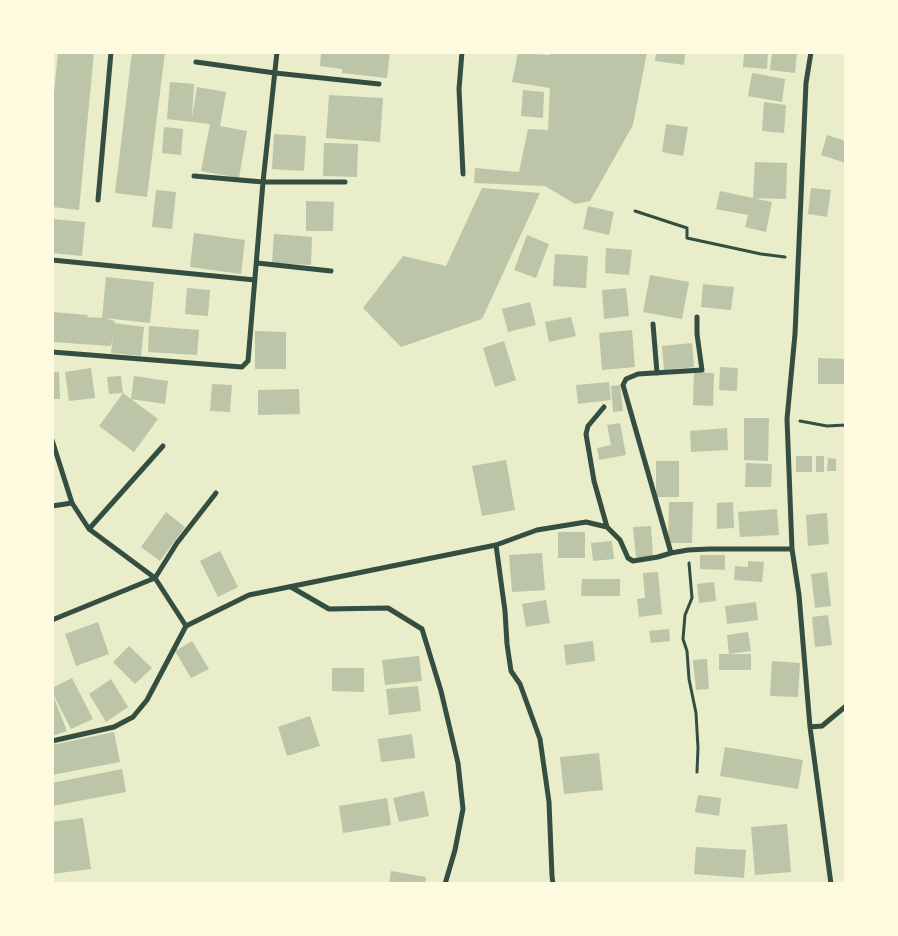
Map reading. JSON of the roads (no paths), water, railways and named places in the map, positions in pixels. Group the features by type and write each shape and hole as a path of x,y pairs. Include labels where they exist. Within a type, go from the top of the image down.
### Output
{"street":[{"path":"98,200 111,52"},
{"path":"52,352 242,367 248,361 263,182 277,52"},
{"path":"462,52 459,89 463,174"},
{"path":"811,52 806,83 795,334 787,419 792,549 799,594 810,727 831,884"},
{"path":"196,62 378,84"},
{"path":"194,176 263,182 345,182"},
{"path":"52,260 255,280"},
{"path":"257,263 332,271"},
{"path":"671,553 623,385 626,379 638,374 702,370 697,334 697,317"},
{"path":"654,324 657,373"},
{"path":"604,407 588,426 586,434 594,481 607,527 620,540 628,558 633,561 688,550 792,549"},
{"path":"52,440 72,503 89,529 155,578 186,626"},
{"path":"89,529 163,446"},
{"path":"52,620 155,578 177,543 216,493"},
{"path":"52,506 72,503"},
{"path":"52,741 114,727 133,716 147,700 186,626 249,595 496,545 536,530 586,522 607,527"},
{"path":"496,545 511,671 520,684 540,739 549,802 552,876 554,884"},
{"path":"291,587 329,609 388,608 422,629 441,691 458,763 463,809 455,850 445,884"},
{"path":"810,727 822,726 846,706"}]}
